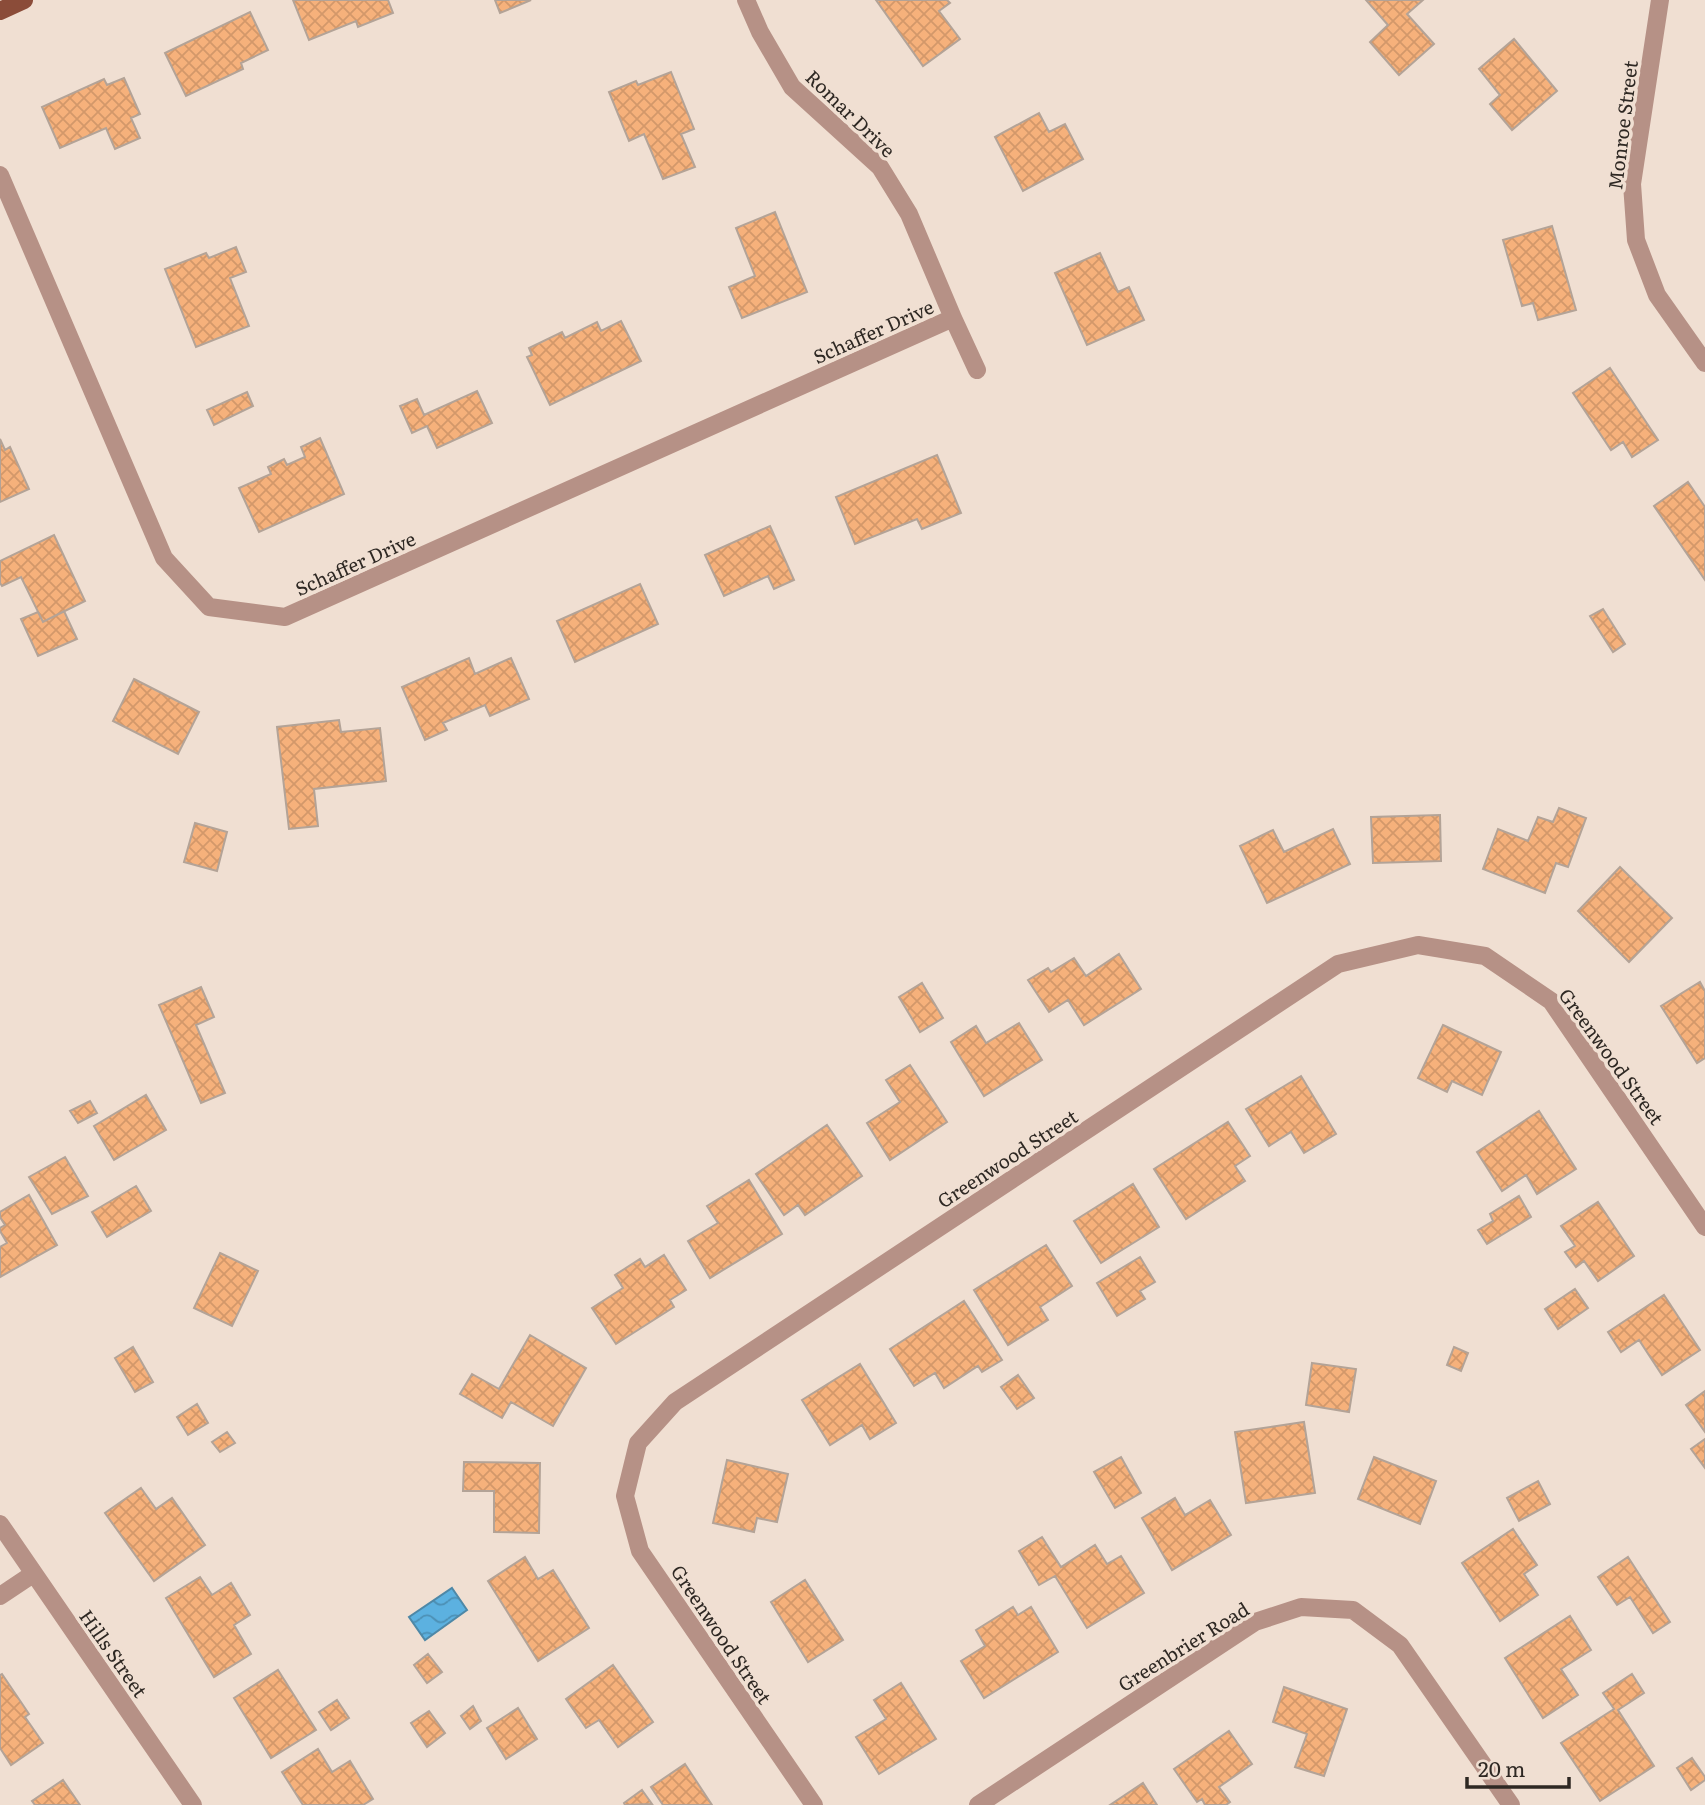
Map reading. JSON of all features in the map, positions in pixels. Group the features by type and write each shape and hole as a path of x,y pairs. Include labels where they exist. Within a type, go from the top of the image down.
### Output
{"main road":[{"path":"0,11 24,0"}],"street":[{"name":"Romar Drive","path":"746,0 760,32 792,87 880,167 909,214 977,370"},
{"name":"Monroe Street","path":"1660,0 1632,184 1636,240 1657,295 1705,363"},
{"name":"Schaffer Drive","path":"0,175 164,558 209,607 285,617 953,318"},
{"name":"Greenwood Street","path":"814,1805 640,1551 625,1496 638,1443 675,1402 1338,964 1418,945 1485,956 1551,1001 1705,1227"},
{"name":"Hills Street","path":"0,1524 193,1805"},
{"path":"0,1596 33,1574"},
{"name":"Greenbrier Road","path":"978,1805 1255,1622 1301,1607 1353,1610 1400,1646 1511,1805"}],"water":[{"path":"452,1588 467,1610 425,1640 409,1617"}],"building":[{"path":"293,0 388,0 393,13 358,27 356,21 309,40"},
{"path":"495,0 531,0 500,13"},
{"path":"876,0 947,0 950,3 939,11 960,39 923,66"},
{"path":"1366,0 1423,0 1407,14 1434,44 1399,75 1370,42 1388,25"},
{"path":"250,12 268,50 241,63 243,69 186,96 165,53"},
{"path":"1514,39 1557,91 1512,130 1490,104 1500,95 1479,69"},
{"path":"671,72 694,129 681,134 695,167 663,179 644,134 629,141 609,92 636,81 638,85"},
{"path":"124,78 140,114 131,118 140,138 115,149 106,128 60,148 42,107 104,79 107,85"},
{"path":"1039,113 1049,132 1065,124 1083,159 1023,191 995,137"},
{"path":"775,212 807,292 742,318 729,287 755,276 736,228"},
{"path":"1552,226 1576,310 1538,320 1533,303 1522,306 1503,240"},
{"path":"236,247 246,272 230,278 249,326 196,347 165,269 206,253 209,258"},
{"path":"1100,253 1118,292 1129,287 1144,320 1087,345 1055,273"},
{"path":"621,321 641,361 550,405 527,357 532,355 529,348 562,332 565,338 597,322 601,331"},
{"path":"1610,368 1658,440 1632,457 1623,442 1611,450 1573,393"},
{"path":"477,391 492,423 437,448 427,426 412,433 400,406 417,399 424,415"},
{"path":"247,392 253,406 214,425 207,410"},
{"path":"320,438 344,494 259,532 239,488 271,474 268,467 284,459 287,465 305,457 301,447"},
{"path":"0,439 5,450 10,447 29,489 0,502"},
{"path":"937,455 961,513 922,529 917,519 855,544 836,497"},
{"path":"1688,482 1705,507 1705,580 1654,506"},
{"path":"770,526 794,580 774,589 768,576 724,596 705,555"},
{"path":"54,535 85,601 43,622 21,577 2,586 0,561"},
{"path":"640,584 658,624 575,662 557,621"},
{"path":"1603,609 1625,644 1613,652 1590,616"},
{"path":"64,611 77,639 38,656 21,619 38,612 43,622"},
{"path":"469,658 475,674 511,658 529,699 490,716 485,705 443,723 447,730 425,740 402,687"},
{"path":"134,679 199,712 178,754 113,721"},
{"path":"339,720 341,732 380,728 386,781 314,789 318,826 289,829 277,727"},
{"path":"1559,808 1586,818 1568,867 1556,863 1545,893 1483,869 1498,829 1528,841 1538,817 1553,822"},
{"path":"1440,815 1441,861 1373,863 1371,817"},
{"path":"195,823 227,832 217,871 184,862"},
{"path":"1333,829 1350,864 1267,903 1240,846 1273,830 1284,852"},
{"path":"1620,867 1672,918 1629,962 1578,911"},
{"path":"1119,954 1141,989 1084,1025 1068,1000 1049,1012 1028,980 1048,968 1051,972 1074,958 1086,976"},
{"path":"1700,982 1705,991 1705,1058 1697,1063 1661,1006"},
{"path":"922,983 943,1018 920,1032 899,997"},
{"path":"201,987 214,1017 196,1025 225,1093 201,1103 159,1005"},
{"path":"1019,1023 1042,1060 984,1096 951,1042 976,1026 986,1043"},
{"path":"1443,1025 1501,1052 1482,1095 1452,1081 1447,1092 1418,1078"},
{"path":"910,1065 947,1122 890,1160 867,1123 900,1102 886,1080"},
{"path":"1301,1076 1336,1134 1304,1153 1291,1132 1269,1146 1246,1109"},
{"path":"146,1095 166,1130 114,1160 94,1126"},
{"path":"90,1101 97,1113 78,1123 70,1111"},
{"path":"1539,1111 1576,1169 1537,1194 1526,1175 1502,1191 1477,1152"},
{"path":"1228,1122 1250,1156 1235,1166 1245,1181 1186,1219 1154,1169"},
{"path":"827,1125 862,1176 805,1215 798,1205 784,1215 756,1174"},
{"path":"65,1157 88,1196 52,1214 29,1177"},
{"path":"749,1180 782,1234 710,1278 688,1241 718,1223 707,1206"},
{"path":"1133,1184 1159,1227 1101,1263 1074,1221"},
{"path":"136,1186 151,1211 107,1237 92,1212"},
{"path":"29,1195 57,1245 0,1277 0,1247 7,1243 0,1231 5,1225 0,1212"},
{"path":"1519,1196 1531,1217 1487,1244 1478,1230 1493,1221 1490,1214"},
{"path":"1598,1202 1634,1256 1598,1281 1584,1261 1576,1267 1565,1252 1575,1246 1561,1226"},
{"path":"1046,1245 1072,1286 1040,1307 1048,1320 1008,1345 974,1290"},
{"path":"220,1253 258,1271 232,1326 194,1308"},
{"path":"664,1255 686,1290 670,1300 674,1307 616,1344 592,1308 623,1288 615,1275 640,1259 645,1267"},
{"path":"1140,1257 1155,1282 1140,1291 1145,1299 1117,1316 1097,1283"},
{"path":"1575,1289 1588,1308 1558,1329 1545,1309"},
{"path":"1664,1295 1700,1350 1662,1375 1639,1340 1621,1352 1608,1332"},
{"path":"964,1301 1002,1360 982,1372 978,1366 944,1388 935,1373 914,1386 890,1349"},
{"path":"530,1335 586,1368 553,1426 511,1402 502,1418 460,1394 472,1374 499,1389"},
{"path":"133,1347 153,1382 135,1392 115,1358"},
{"path":"1454,1347 1468,1353 1461,1371 1447,1365"},
{"path":"1312,1363 1356,1369 1349,1412 1306,1405"},
{"path":"860,1364 896,1423 870,1439 862,1425 830,1445 802,1400"},
{"path":"1018,1375 1034,1398 1017,1409 1001,1387"},
{"path":"1705,1391 1705,1432 1686,1405"},
{"path":"197,1404 208,1423 188,1435 177,1417"},
{"path":"1304,1422 1315,1493 1246,1503 1235,1432"},
{"path":"227,1432 235,1443 220,1452 212,1442"},
{"path":"1705,1439 1705,1468 1691,1449"},
{"path":"1121,1457 1141,1493 1115,1508 1094,1472"},
{"path":"1374,1457 1436,1481 1420,1524 1358,1499"},
{"path":"727,1460 788,1474 777,1522 757,1518 754,1532 713,1523"},
{"path":"464,1462 540,1463 539,1533 494,1532 494,1491 463,1491"},
{"path":"1538,1481 1550,1504 1519,1521 1507,1498"},
{"path":"141,1488 156,1509 172,1498 205,1545 154,1581 105,1513"},
{"path":"1175,1498 1185,1515 1210,1500 1231,1535 1172,1570 1142,1518"},
{"path":"1513,1529 1537,1565 1524,1574 1538,1595 1500,1621 1462,1563"},
{"path":"1042,1537 1061,1567 1095,1545 1107,1564 1121,1556 1144,1593 1087,1628 1055,1576 1039,1585 1019,1551"},
{"path":"525,1557 538,1579 553,1570 589,1628 538,1661 488,1581"},
{"path":"1628,1557 1670,1622 1653,1633 1630,1597 1617,1605 1598,1577"},
{"path":"200,1577 212,1595 231,1583 250,1615 234,1625 251,1654 214,1677 166,1598"},
{"path":"805,1580 843,1640 808,1662 771,1602"},
{"path":"1013,1607 1018,1615 1031,1607 1058,1652 984,1698 961,1661 985,1646 976,1630"},
{"path":"1570,1616 1591,1650 1561,1669 1578,1695 1543,1718 1505,1658"},
{"path":"428,1654 442,1672 427,1683 414,1665"},
{"path":"613,1665 653,1722 618,1747 599,1720 586,1728 566,1699"},
{"path":"278,1670 316,1730 271,1758 234,1698"},
{"path":"2,1674 29,1714 25,1717 43,1743 11,1765 0,1748"},
{"path":"1632,1674 1644,1693 1618,1710 1654,1766 1600,1801 1561,1743 1614,1709 1603,1693"},
{"path":"901,1683 936,1739 879,1774 856,1737 886,1719 874,1700"},
{"path":"1284,1687 1347,1709 1324,1776 1295,1767 1307,1734 1273,1722"},
{"path":"337,1700 349,1718 331,1730 319,1712"},
{"path":"473,1706 481,1721 470,1729 461,1716"},
{"path":"518,1708 537,1739 506,1759 487,1728"},
{"path":"429,1711 445,1733 427,1747 411,1723"},
{"path":"1229,1731 1252,1764 1219,1787 1230,1802 1226,1805 1205,1805 1202,1799 1197,1802 1174,1769"},
{"path":"318,1749 332,1772 350,1761 373,1799 363,1805 303,1805 282,1772"},
{"path":"1692,1758 1705,1780 1691,1790 1677,1768"},
{"path":"685,1764 712,1805 663,1805 651,1787"},
{"path":"63,1780 80,1805 35,1805 32,1801"},
{"path":"1143,1783 1157,1805 1110,1805"},
{"path":"642,1790 652,1804 625,1805 624,1803"}]}
